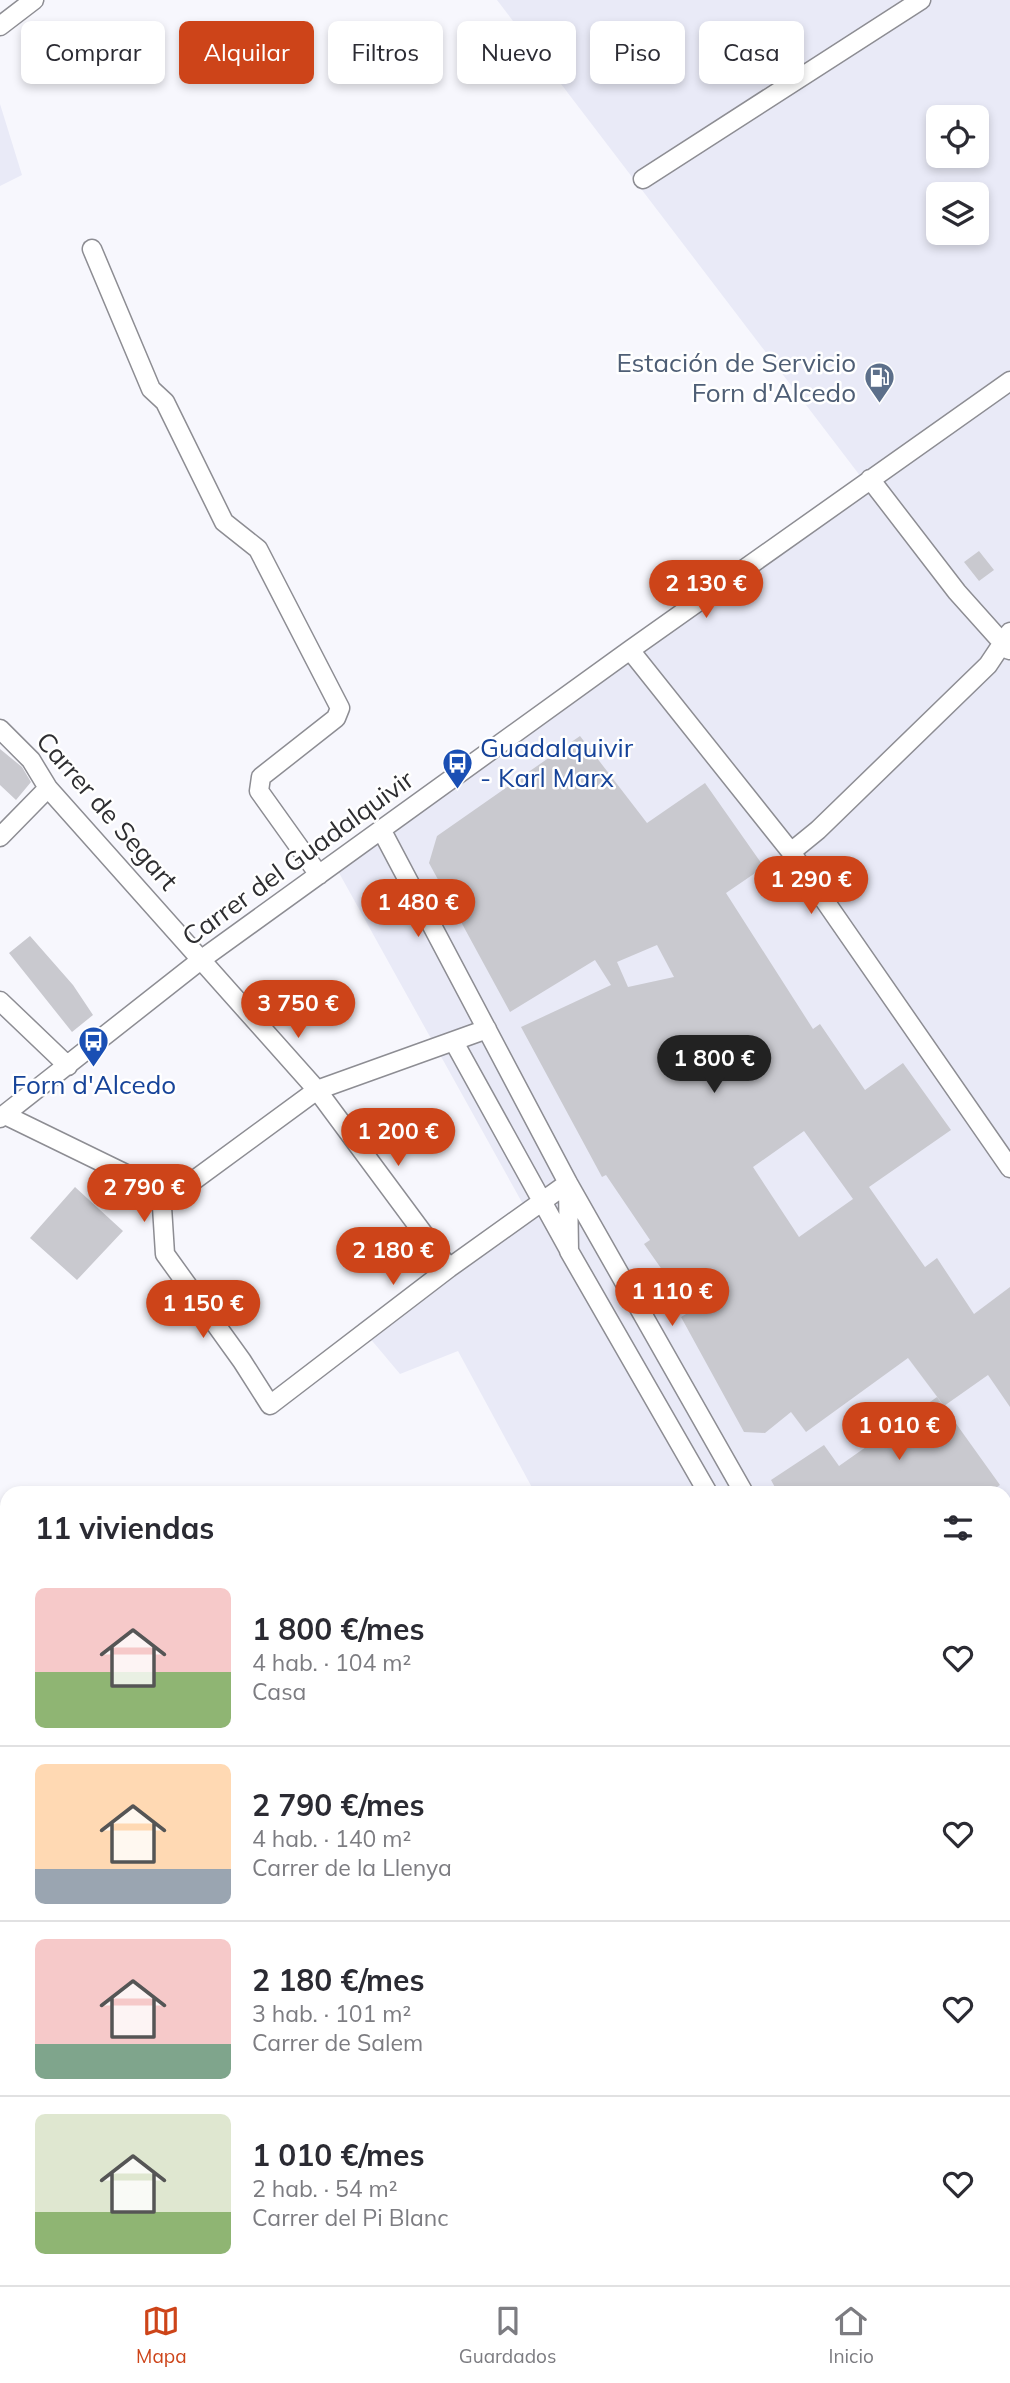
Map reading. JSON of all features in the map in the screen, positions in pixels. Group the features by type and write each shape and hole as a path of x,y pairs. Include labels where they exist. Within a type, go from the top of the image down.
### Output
{"street":[{"path":"0,26 34,0"},
{"path":"643,179 921,0"},
{"path":"92,249 151,389 165,402 223,522 258,549 340,708 336,718 261,777 259,791 319,875"},
{"name":"Carrer del Guadalquivir","path":"2,1116 202,960 630,650 1010,382"},
{"path":"791,852 828,821 988,665 1008,641 957,592 870,480"},
{"path":"630,650 791,852 1010,1168"},
{"name":"Carrer de Segart","path":"0,729 31,760 48,788 317,1090 449,1268"},
{"path":"4,827 48,788"},
{"path":"382,831 568,1183 740,1486"},
{"path":"0,1001 68,1066"},
{"path":"2,1116 161,1191 193,1181 317,1090 487,1029"},
{"path":"454,1042 541,1202 704,1486"},
{"path":"161,1191 165,1254 242,1361 270,1405 449,1268 568,1183"},
{"path":"568,1183 569,1251"}],"shaded area":[{"path":"497,0 1010,0 1010,1486 531,1486 458,1351 400,1374 358,1324 524,1206 333,862 861,477 561,84 576,84 576,21 513,21"},
{"path":"0,104 22,175 0,186"}],"building":[{"path":"979,551 994,570 979,581 964,562"},
{"path":"580,736 647,823 705,783 764,867 726,893 813,1029 820,1024 865,1090 903,1063 951,1130 869,1187 925,1267 937,1258 974,1314 1010,1287 1010,1407 988,1375 944,1406 908,1358 806,1432 791,1412 765,1433 744,1432 681,1317 691,1311 644,1244 650,1240 606,1175 602,1177 521,1027 611,985 595,960 510,1012 429,863 437,836","holes":["657,945 674,977 628,987 617,962","804,1131 853,1199 799,1237 753,1167"]},
{"path":"0,749 22,767 31,782 16,800 0,785"},
{"path":"30,936 73,985 93,1015 72,1032 9,953"},
{"path":"75,1187 123,1231 77,1280 30,1238"},
{"path":"937,1397 1000,1485 774,1486 771,1480 824,1445 839,1466"}],"place":[{"name":"Estación de Servicio Forn d'Alcedo","path":"879,405"},
{"name":"Guadalquivir - Karl Marx","path":"457,790"},
{"name":"Forn d'Alcedo","path":"94,1069"}]}
